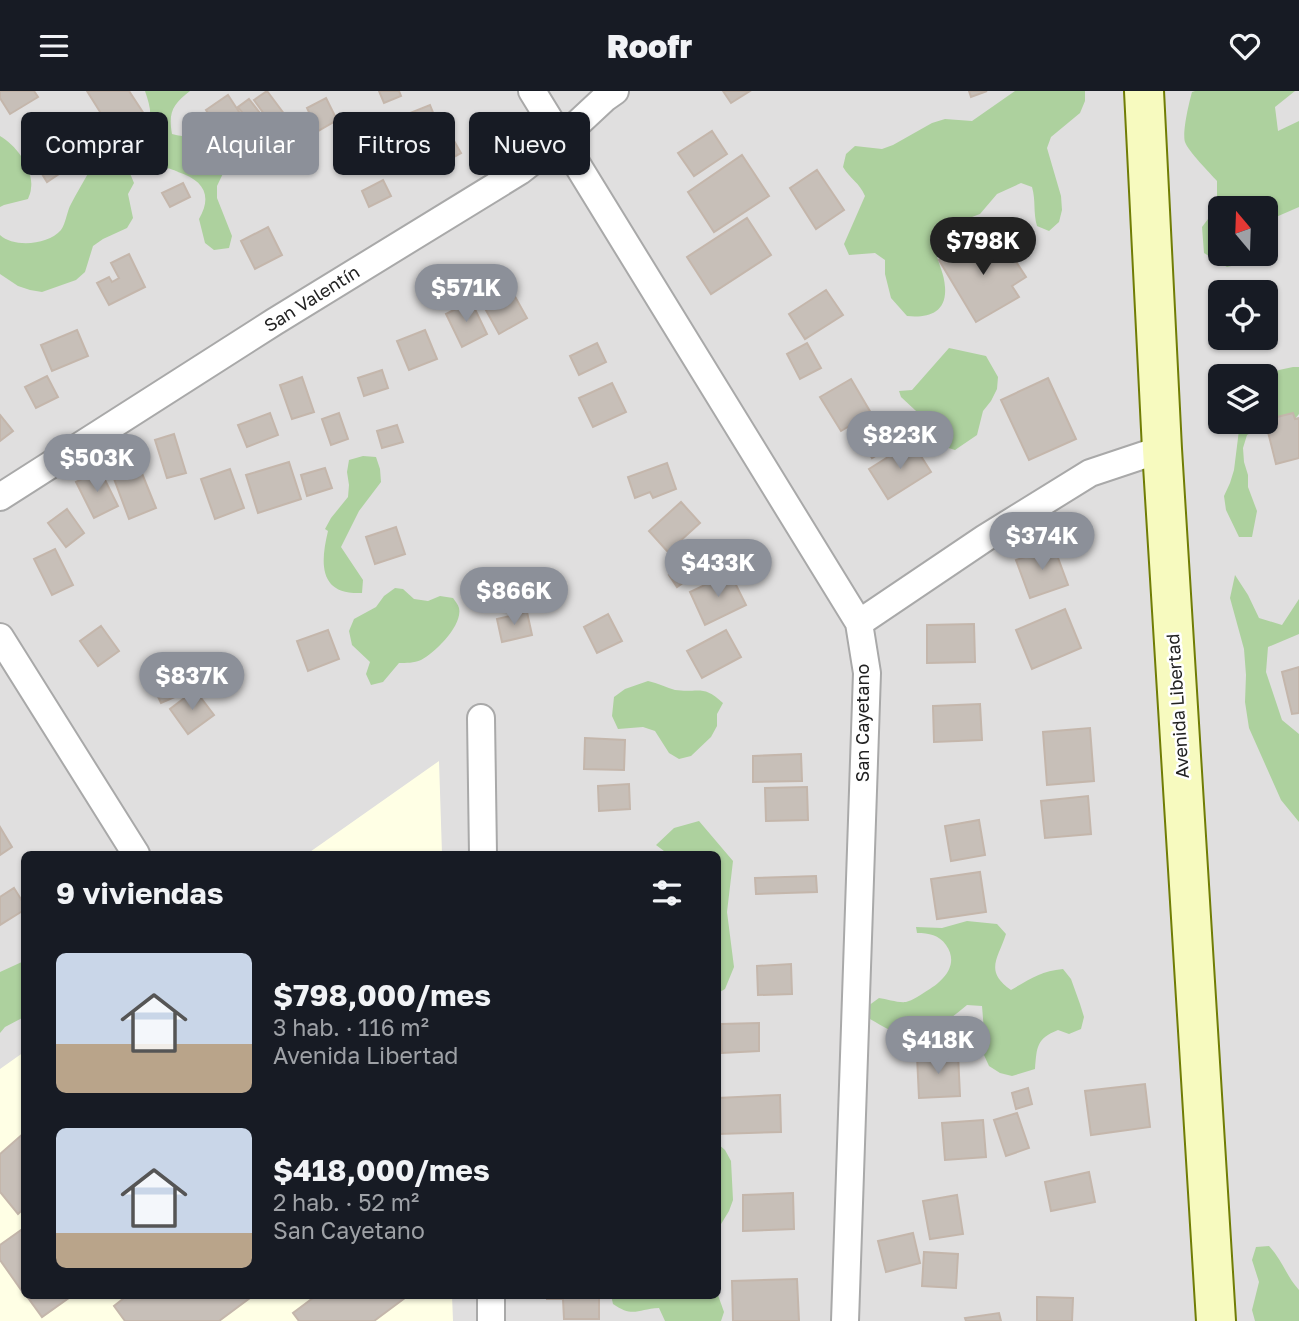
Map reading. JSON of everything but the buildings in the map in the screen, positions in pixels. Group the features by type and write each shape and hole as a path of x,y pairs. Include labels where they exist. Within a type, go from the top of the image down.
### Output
{"main road":[{"name":"Avenida Libertad","path":"1144,91 1162,449 1216,1321"}],"street":[{"name":"San Cayetano","path":"532,91 545,112"},
{"name":"San Valentín","path":"590,112 615,91"},
{"name":"San Valentín","path":"0,497 274,322 513,175"},
{"name":"San Cayetano","path":"583,175 859,623 867,673 845,1321"},
{"path":"859,623 985,538 1090,473 1162,449"},
{"path":"0,637 134,851"},
{"path":"481,718 483,851"},
{"path":"491,1299 491,1321"}],"shaded area":[{"path":"0,91 1299,91 1299,1321 0,1321"},
{"path":"439,761 442,851 311,851"},
{"path":"21,1054 21,1299 452,1299 453,1321 0,1321 0,1069"}],"green space":[{"path":"145,91 190,91 179,100 171,114 172,134 182,136 182,173 168,168 168,112 150,112"},
{"path":"1015,91 1085,91 1085,101 1080,113 1051,137 1047,148 1061,196 1059,222 1049,231 1037,226 1032,187 1021,183 997,194 980,214 956,223 935,238 944,281 943,303 929,315 907,316 891,298 885,274 885,260 875,253 849,255 844,244 865,196 843,167 846,154 855,146 882,149 945,119 972,121"},
{"path":"1295,91 1275,107 1278,131 1299,121 1299,207 1278,216 1278,196 1217,196 1217,181 1185,142 1184,132 1192,92"},
{"path":"0,136 21,156 21,175 30,175 31,191 28,199 0,207"},
{"path":"87,175 131,175 134,183 128,194 133,218 127,228 93,246 85,272 76,280 42,292 18,286 0,274 0,235 22,243 48,239 61,230"},
{"path":"187,175 222,175 217,186 217,198 232,236 229,248 214,250 205,243 199,219 205,196 203,189"},
{"path":"1208,219 1208,255 1204,253 1202,227"},
{"path":"949,348 986,356 998,377 997,389 983,411 977,435 955,450 942,446 933,436 929,423 901,397 899,391 912,390"},
{"path":"1299,367 1299,414 1295,419 1278,422 1278,371"},
{"path":"1238,434 1249,434 1243,448 1248,487 1257,511 1252,537 1239,537 1226,510 1224,496 1234,470"},
{"path":"363,456 376,457 381,482 359,511 341,547 363,580 362,593 337,589 330,583 324,566 324,555 328,531 325,529 348,497 349,460"},
{"path":"1235,575 1259,618 1282,625 1299,599 1299,634 1268,647 1266,672 1282,720 1299,734 1299,822 1281,800 1249,728 1245,702 1244,649 1230,598"},
{"path":"395,588 403,589 414,599 428,601 440,596 453,598 459,607 459,615 447,638 427,656 410,663 399,663 383,682 371,685 366,674 370,662 352,645 349,631 354,619 376,607 384,596"},
{"path":"648,681 675,690 705,691 723,703 711,737 691,756 679,759 669,753 655,731 643,727 618,729 612,716 614,697 625,689"},
{"path":"699,821 733,861 727,912 734,967 725,989 721,991 721,851 664,851 656,845 674,828"},
{"path":"967,921 997,924 1006,934 995,971 1011,990 1036,976 1055,970 1063,969 1071,979 1084,1017 1081,1029 1069,1034 1058,1030 1045,1037 1037,1049 1035,1069 1012,1076 989,1066 984,1055 982,1006 967,1005 936,1028 917,1034 898,1033 868,1018 868,1006 879,998 909,1001 932,988 948,972 951,959 946,945 933,935 917,933 916,927 942,928"},
{"path":"21,962 21,1019 5,1027 0,1033 0,972"},
{"path":"721,1147 731,1161 733,1200 721,1224"},
{"path":"1269,1246 1299,1290 1299,1321 1255,1321 1252,1310 1259,1282 1252,1260 1256,1247"},
{"path":"612,1299 719,1299 724,1312 721,1321 665,1321 659,1308 636,1312 626,1311 613,1304"}]}
